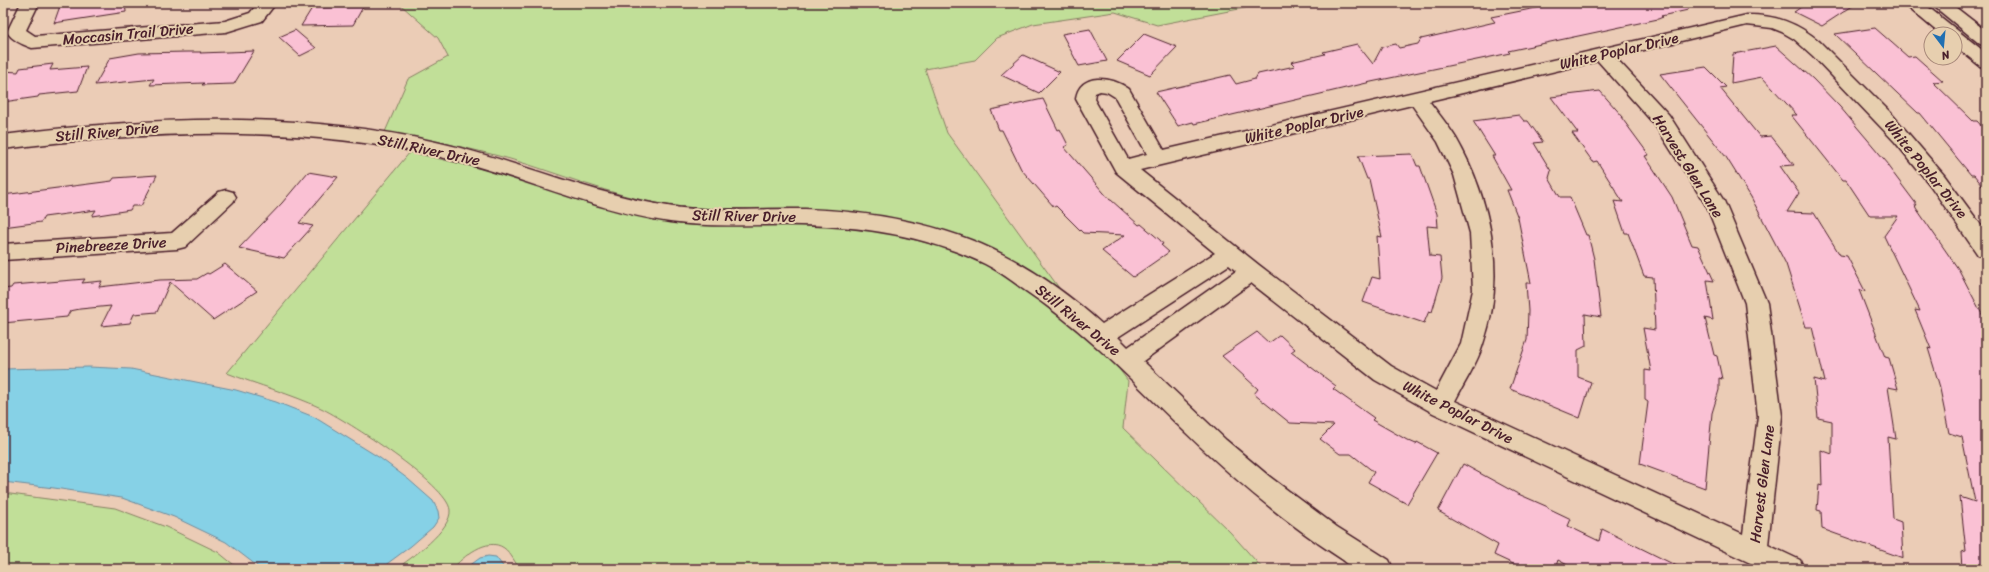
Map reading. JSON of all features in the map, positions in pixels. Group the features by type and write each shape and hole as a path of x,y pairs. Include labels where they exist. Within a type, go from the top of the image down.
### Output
{"street":[{"name":"Moccasin Trail Drive","path":"30,3 16,32 32,42 226,26 256,16 267,3"},
{"path":"1912,3 1941,26"},
{"path":"1939,3 1986,40"},
{"name":"White Poplar Drive","path":"1123,167 1747,20 1778,23 1794,31 1818,51 1891,124 1925,163 1961,210 1986,249"},
{"path":"1963,44 1986,62"},
{"name":"Harvest Glen Lane","path":"1603,55 1662,120 1717,206 1756,303 1770,416 1754,552"},
{"name":"White Poplar Drive","path":"1159,158 1122,93 1113,86 1095,85 1086,90 1085,99 1123,167 1251,271 1383,373 1441,406 1791,569"},
{"path":"1417,98 1447,140 1464,175 1481,233 1484,290 1472,344 1441,406"},
{"name":"Still River Drive","path":"3,142 108,130 181,126 247,126 344,133 432,148 505,166 592,196 660,212 712,217 806,216 885,224 944,239 993,259 1051,294 1102,336 1244,471 1329,538 1380,569"},
{"name":"Pinebreeze Drive","path":"3,252 96,245 177,242 226,197"},
{"path":"1102,336 1230,254"},
{"path":"1127,360 1251,271"},
{"path":"1160,299 1184,319"}],"green space":[{"path":"402,3 1270,3 1157,25 1115,12 1033,24 997,38 975,60 925,69 947,133 1062,292 1034,272 1004,256 973,242 942,231 909,222 876,216 807,209 716,209 680,207 662,204 605,190 495,155 385,132 408,79 448,57 438,38 401,5"},
{"path":"410,152 500,173 587,203 655,220 711,225 804,224 883,232 940,246 989,266 1044,301 1113,361 1128,381 1123,428 1230,532 1263,569 520,569 511,555 504,548 497,545 490,545 483,546 469,554 452,569 396,569 438,535 449,518 450,510 445,499 433,485 394,454 334,415 298,398 227,373"},
{"path":"3,493 115,508 166,527 218,552 239,569 3,569"}],"water":[{"path":"89,367 131,369 236,390 276,402 314,417 380,458 408,479 433,501 438,511 439,518 433,527 411,546 380,569 261,569 226,542 174,517 122,498 3,482 3,369"},
{"path":"488,556 496,557 505,569 465,569 480,558"}],"building":[{"path":"81,3 125,3 126,12 54,23 60,6"},
{"path":"1561,3 1688,3 1688,10 1661,16 1663,17 1658,19 1508,51 1510,53 1371,82 1194,124 1193,122 1178,126 1156,92 1230,75 1236,84 1255,79 1258,74 1295,66 1291,62 1325,54 1323,52 1357,44 1373,64 1382,47 1396,44 1399,48 1418,44 1421,39 1495,22 1491,17"},
{"path":"1807,3 1857,3 1822,26 1794,12"},
{"path":"363,7 353,25 301,26 312,8"},
{"path":"1875,28 1908,57 1915,56 1923,63 1923,66 1926,66 1943,81 1933,82 1973,121 1977,121 1986,131 1986,190 1974,175 1971,175 1920,113 1918,113 1835,34"},
{"path":"1090,29 1107,61 1079,66 1062,34"},
{"path":"295,30 316,48 300,56 279,37"},
{"path":"1144,34 1177,47 1150,75 1117,61"},
{"path":"1776,46 1813,79 1840,107 1889,165 1887,165 1917,205 1915,205 1916,208 1959,270 1986,322 1986,569 1962,569 1961,552 1966,551 1960,497 1975,502 1962,437 1949,433 1939,384 1928,348 1931,349 1915,310 1920,311 1884,236 1898,216 1870,216 1846,180 1843,180 1791,115 1797,115 1762,77 1731,83 1733,54"},
{"path":"254,51 234,84 202,85 204,83 150,85 154,79 95,85 110,58 139,53"},
{"path":"1023,55 1060,72 1039,93 1001,75"},
{"path":"53,64 50,70 87,67 78,91 39,95 38,97 3,102 3,71 18,72 20,68"},
{"path":"1706,67 1726,87 1720,88 1760,137 1771,136 1794,165 1780,166 1799,193 1787,212 1814,213 1840,255 1847,256 1865,291 1859,290 1885,357 1889,358 1898,389 1888,387 1896,439 1888,437 1893,519 1901,522 1903,558 1822,529 1821,511 1817,510 1819,485 1822,486 1821,450 1832,454 1832,421 1818,418 1814,379 1825,382 1812,327 1806,327 1786,264 1751,197 1726,157 1660,74"},
{"path":"1600,91 1623,117 1621,117 1649,155 1645,156 1672,197 1692,245 1698,246 1714,281 1707,280 1713,320 1705,318 1714,355 1717,356 1722,379 1719,378 1719,390 1712,413 1705,488 1640,464 1648,402 1645,400 1645,370 1651,371 1643,328 1655,330 1653,277 1644,276 1628,233 1625,233 1614,201 1623,202 1597,161 1593,162 1572,133 1578,133 1551,97"},
{"path":"1043,99 1058,130 1060,129 1068,145 1064,147 1110,200 1139,225 1141,224 1160,240 1163,244 1161,245 1169,252 1133,277 1102,251 1125,235 1083,233 1056,206 1054,207 1021,169 1002,130 999,130 991,110"},
{"path":"1519,115 1524,121 1528,121 1543,142 1534,143 1551,171 1549,178 1560,197 1570,197 1586,235 1588,235 1594,259 1601,317 1585,314 1586,346 1578,350 1578,377 1591,382 1580,418 1510,389 1527,340 1528,311 1526,283 1531,283 1518,218 1507,190 1511,190 1492,156 1495,156 1473,121"},
{"path":"1412,154 1417,166 1420,166 1437,214 1438,227 1427,226 1430,256 1440,257 1442,278 1432,312 1429,311 1424,323 1363,302 1372,277 1380,279 1377,236 1382,237 1369,179 1367,179 1358,156"},
{"path":"308,172 338,177 299,223 313,226 284,258 239,248 282,203"},
{"path":"157,175 141,206 132,206 130,210 92,216 96,210 44,217 41,222 3,227 3,195 112,181 114,178"},
{"path":"225,264 257,291 213,320 170,282 157,312 134,314 130,323 101,326 111,306 70,311 67,317 3,323 3,289 11,288 13,285 85,279 82,283 102,281 99,287 160,280 197,279 207,273 209,274"},
{"path":"1257,332 1269,343 1280,335 1295,349 1291,352 1336,386 1333,389 1374,418 1372,420 1407,440 1416,444 1417,442 1437,453 1407,504 1368,482 1374,472 1351,454 1340,454 1320,439 1334,425 1290,423 1254,394 1258,389 1222,356"},
{"path":"1463,464 1516,493 1571,519 1568,526 1599,541 1602,529 1683,569 1575,569 1558,560 1555,569 1524,569 1494,555 1498,545 1438,511"}]}
